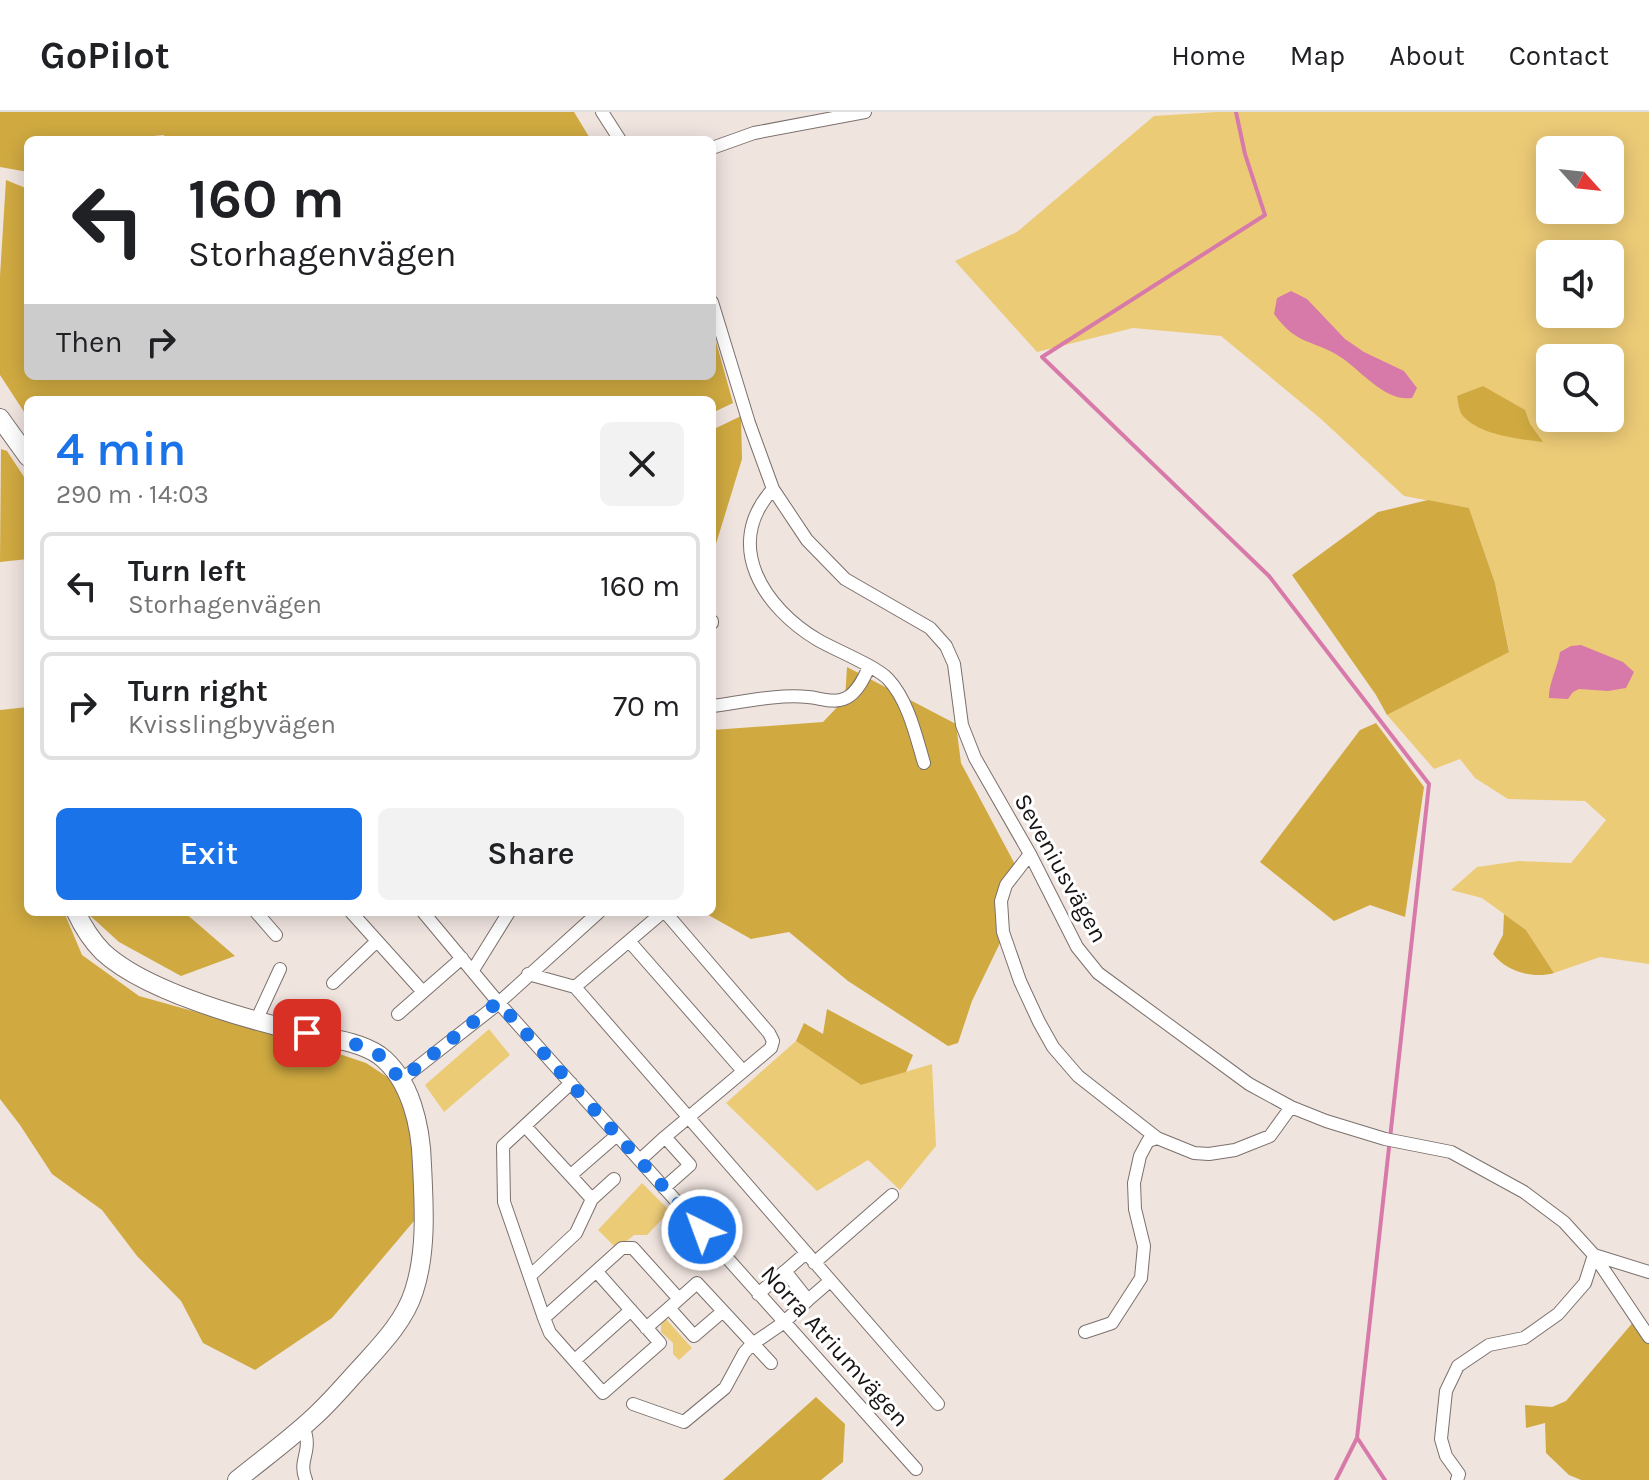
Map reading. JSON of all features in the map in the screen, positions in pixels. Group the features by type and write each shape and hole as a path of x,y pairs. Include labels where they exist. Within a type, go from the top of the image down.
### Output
{"street":[{"path":"602,112 617,136"},
{"path":"716,147 754,133 865,112"},
{"name":"Seveniusvägen","path":"716,315 773,489 815,550 845,579 930,628 946,646 954,664 962,725 975,758 1030,854 1077,947 1098,973 1249,1084 1291,1107 1385,1139 1451,1152 1517,1188 1564,1222 1594,1255 1649,1337"},
{"path":"0,418 24,451"},
{"path":"773,489 761,503 749,549 750,561 765,595 815,639 887,677 902,700 924,763"},
{"path":"716,706 794,697 828,701 845,699 862,681 869,667"},
{"path":"1030,854 1012,875 1001,901 1003,932 1020,981 1053,1047 1078,1076 1157,1138 1194,1153 1235,1150 1270,1136 1291,1107"},
{"path":"78,916 95,942 128,970 154,984 256,1021 358,1045 379,1055 401,1080 413,1110 422,1147 422,1253 414,1293 398,1323 372,1356 303,1426 237,1480"},
{"path":"259,916 276,935"},
{"path":"355,916 423,992"},
{"name":"Norra Atriumvägen","path":"426,916 498,1002 916,1469"},
{"path":"473,970 507,916"},
{"path":"401,1080 498,1002 594,916"},
{"path":"575,987 659,916"},
{"path":"640,1160 771,1048 773,1041 667,916"},
{"path":"333,983 377,941"},
{"path":"629,941 743,1071"},
{"path":"398,1014 462,958"},
{"path":"256,1021 280,969"},
{"path":"528,974 575,987 938,1404"},
{"path":"571,1083 503,1146 504,1202 550,1333 603,1393 660,1343 597,1272"},
{"path":"525,1126 592,1199"},
{"path":"571,1175 617,1135"},
{"path":"664,1188 690,1165 665,1137"},
{"path":"1085,1332 1112,1323 1141,1278 1144,1246 1135,1209 1134,1183 1140,1156 1148,1141 1157,1138"},
{"path":"530,1276 576,1233 592,1199 614,1179"},
{"path":"758,1294 892,1195"},
{"path":"544,1318 622,1248 633,1248 694,1336 722,1312"},
{"path":"1457,1480 1459,1474 1446,1456 1441,1439 1446,1391 1458,1366 1489,1345 1524,1338 1558,1314 1585,1283 1594,1255 1649,1272"},
{"path":"783,1273 785,1271 808,1300"},
{"path":"633,1404 684,1422 725,1388 751,1345 783,1323 830,1281"},
{"path":"646,1328 697,1283 751,1345 771,1363"},
{"path":"575,1360 631,1310"},
{"path":"303,1426 309,1441 302,1470 306,1480"}],"shaded area":[{"path":"0,112 574,112 589,136 24,136 24,171 0,167"},
{"path":"1216,112 1649,112 1649,964 1600,957 1554,973 1526,930 1482,898 1451,890 1477,867 1519,861 1571,863 1606,820 1585,801 1508,799 1475,778 1460,759 1434,769 1387,715 1509,651 1495,583 1469,508 1404,496 1321,419 1221,336 1133,328 1037,352 955,261 1017,232 1154,116"},
{"path":"6,180 24,187 24,380 716,380 716,341 733,403 716,411 716,396 24,396 24,412 0,375 0,276"},
{"path":"1291,291 1307,299 1345,339 1404,371 1417,388 1412,398 1402,398 1384,391 1342,358 1299,337 1283,325 1274,314 1277,298"},
{"path":"1483,386 1525,410 1530,424 1543,442 1489,432 1469,422 1462,415 1457,396"},
{"path":"741,416 742,459 716,544 716,428"},
{"path":"1,449 7,451 24,477 24,559 0,562"},
{"path":"1428,500 1469,508 1495,583 1509,652 1387,715 1292,575 1378,512"},
{"path":"1581,645 1623,662 1634,672 1626,688 1608,691 1579,689 1568,699 1549,698 1560,652"},
{"path":"847,667 956,724 961,763 1018,870 1008,896 1000,943 972,1001 958,1043 948,1046 848,981 789,932 751,939 710,916 716,916 716,730 823,722 845,699"},
{"path":"24,707 24,916 66,916 82,955 139,996 307,1043 366,1063 404,1088 417,1132 419,1215 332,1318 255,1370 203,1343 181,1301 137,1256 102,1210 52,1174 0,1099 0,710"},
{"path":"1376,723 1424,787 1405,917 1370,905 1334,921 1260,862 1360,730"},
{"path":"1504,914 1526,930 1554,973 1538,975 1513,970 1493,954 1503,935"},
{"path":"90,916 189,916 235,956 181,976 119,942"},
{"path":"827,1009 913,1055 906,1072 861,1085 796,1041 804,1023 823,1034"},
{"path":"489,1029 510,1055 444,1112 425,1085"},
{"path":"796,1041 861,1085 932,1064 936,1146 900,1190 868,1160 817,1191 726,1103"},
{"path":"642,1183 670,1211 647,1235 634,1235 617,1249 598,1230"},
{"path":"666,1319 692,1348 679,1360 673,1354 673,1343 661,1332 661,1323"},
{"path":"1635,1320 1649,1343 1649,1480 1581,1480 1569,1475 1546,1453 1545,1423 1526,1428 1525,1405 1552,1407 1566,1401"},
{"path":"816,1397 845,1424 843,1462 821,1480 723,1480"}],"waterway":[{"path":"1236,112 1245,154 1265,215 1042,357 1269,576 1429,784 1357,1438 1336,1480"},
{"path":"1358,1439 1385,1480"}],"route":[{"path":"307,1033 358,1045 379,1055 401,1080 498,1002 702,1230"}]}
